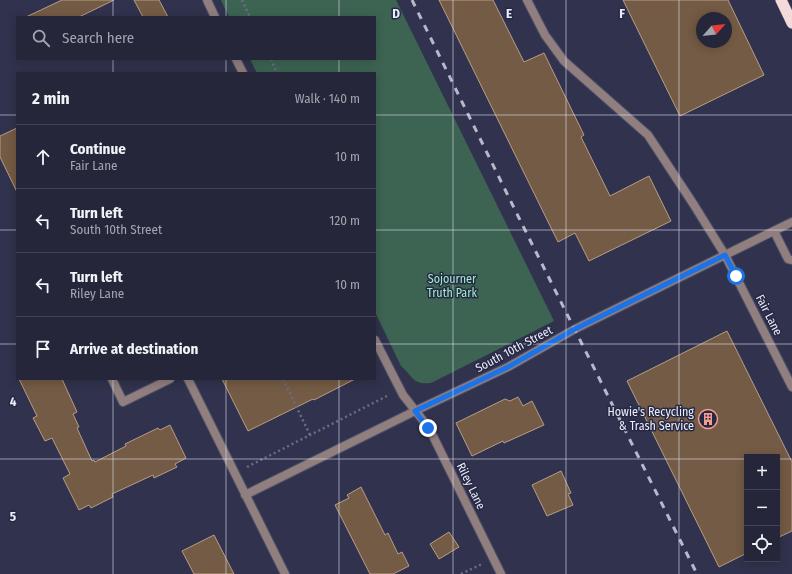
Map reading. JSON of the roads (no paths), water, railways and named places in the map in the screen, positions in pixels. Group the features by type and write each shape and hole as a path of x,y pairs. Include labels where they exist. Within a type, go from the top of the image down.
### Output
{"highway":[{"path":"781,0 792,23"}],"street":[{"path":"207,0 215,16"},
{"name":"Fair Lane","path":"527,0 545,35 564,60 648,135 725,255 792,387"},
{"path":"236,60 242,72"},
{"name":"South 10th Street","path":"245,495 508,367 575,329 792,222"},
{"path":"774,231 788,259 792,260"},
{"name":"Riley Lane","path":"376,342 403,395 428,428 501,574"},
{"path":"112,380 123,402 168,380"},
{"path":"188,380 285,574"}],"railway":[{"path":"412,0 697,574"}],"place":[{"name":"Howie's Recycling & Trash Service","path":"708,419"}],"park label":[{"name":"Sojourner Truth Park","path":"452,286"}]}
